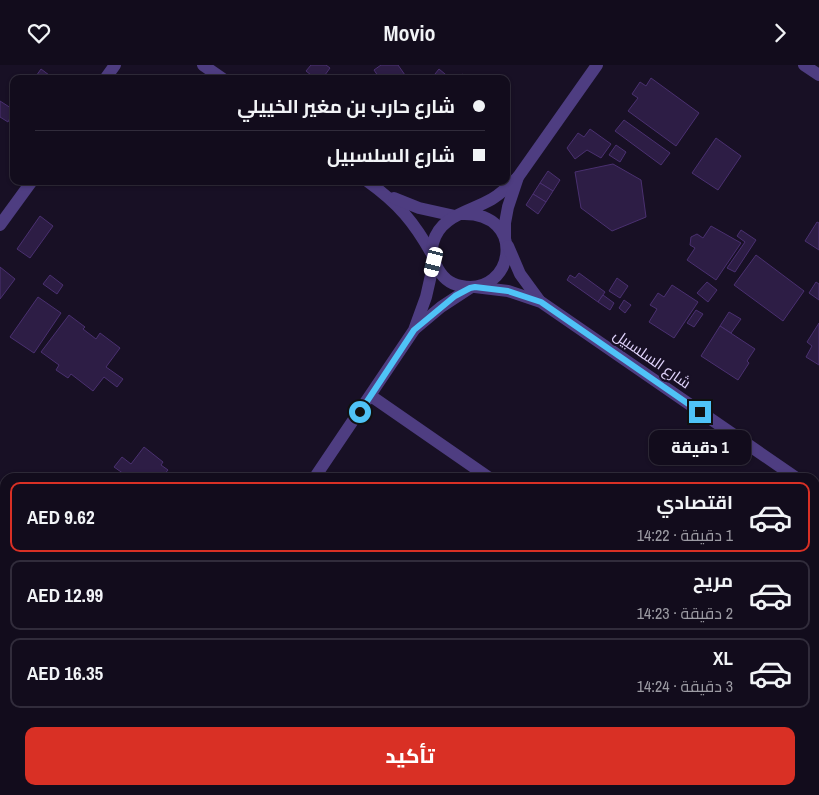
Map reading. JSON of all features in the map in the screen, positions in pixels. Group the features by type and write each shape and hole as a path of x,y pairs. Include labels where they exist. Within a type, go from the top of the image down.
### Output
{"street":[{"path":"203,65 217,75"},
{"path":"510,184 518,177 597,65"},
{"path":"804,65 819,75"},
{"path":"414,330 441,307 472,288 486,284 496,277 507,255 505,223 518,177"},
{"path":"0,225 29,185"},
{"path":"372,185 399,207 412,222 440,273 448,281 458,286 472,288"},
{"path":"318,473 414,330 426,297 433,259 432,246 435,237 446,221 492,199 509,185"},
{"path":"384,194 419,208 458,215 475,213 488,218 498,226 506,241"},
{"name":"شارع السلسبيل","path":"506,241 520,274 541,302"},
{"name":"شارع السلسبيل","path":"472,288 508,291 541,302 789,473"},
{"path":"371,396 482,473"}],"building":[{"path":"311,65 326,65 330,68 325,75 311,75 306,71"},
{"path":"381,65 398,65 405,75 377,75 374,70"},
{"path":"41,69 49,75 37,75"},
{"path":"439,69 446,75 434,75"},
{"path":"651,78 699,113 676,146 628,111 638,98 632,94 640,82 646,86"},
{"path":"0,101 10,107 10,118 8,122 0,117"},
{"path":"624,120 670,153 661,165 615,131"},
{"path":"590,129 611,144 601,158 587,150 575,159 567,148 578,133 584,137"},
{"path":"716,138 741,156 718,190 692,173"},
{"path":"616,145 626,152 620,162 609,155"},
{"path":"613,164 641,180 646,217 612,231 581,208 575,172"},
{"path":"548,171 560,180 553,191 540,183"},
{"path":"540,183 553,191 546,202 533,194"},
{"path":"533,194 546,202 538,214 526,205"},
{"path":"40,216 53,226 30,258 17,249"},
{"path":"817,222 819,223 819,250 805,241"},
{"path":"711,226 741,243 716,280 687,260 695,248 690,245 691,237 697,234 703,238"},
{"path":"741,230 756,240 735,272 727,268 745,242 737,236"},
{"path":"756,255 804,291 783,321 734,285"},
{"path":"0,267 15,279 0,299"},
{"path":"579,273 605,292 598,302 567,280 570,275 575,278"},
{"path":"50,275 63,285 57,294 43,284"},
{"path":"617,278 628,286 620,298 609,291"},
{"path":"707,282 717,290 708,302 697,293"},
{"path":"816,282 819,284 819,300 809,293"},
{"path":"672,285 698,302 674,338 649,322 657,309 650,305 658,293 664,297"},
{"path":"603,295 614,303 610,310 598,302"},
{"path":"38,297 61,313 34,353 10,337"},
{"path":"624,300 631,305 625,313 619,308"},
{"path":"696,310 703,314 694,327 687,323"},
{"path":"729,312 741,319 731,333 720,326"},
{"path":"69,315 85,327 83,329 96,339 100,333 120,348 106,367 123,379 117,387 104,377 93,391 71,374 68,378 56,370 59,365 41,352"},
{"path":"819,323 819,365 806,357 812,346 807,342"},
{"path":"720,326 755,349 738,380 701,356"},
{"path":"144,447 163,462 161,465 168,470 165,473 123,473 114,467 122,457 131,464"}],"route":[{"path":"360,412 414,330 455,296 475,287 508,291 541,302 700,412"}]}
